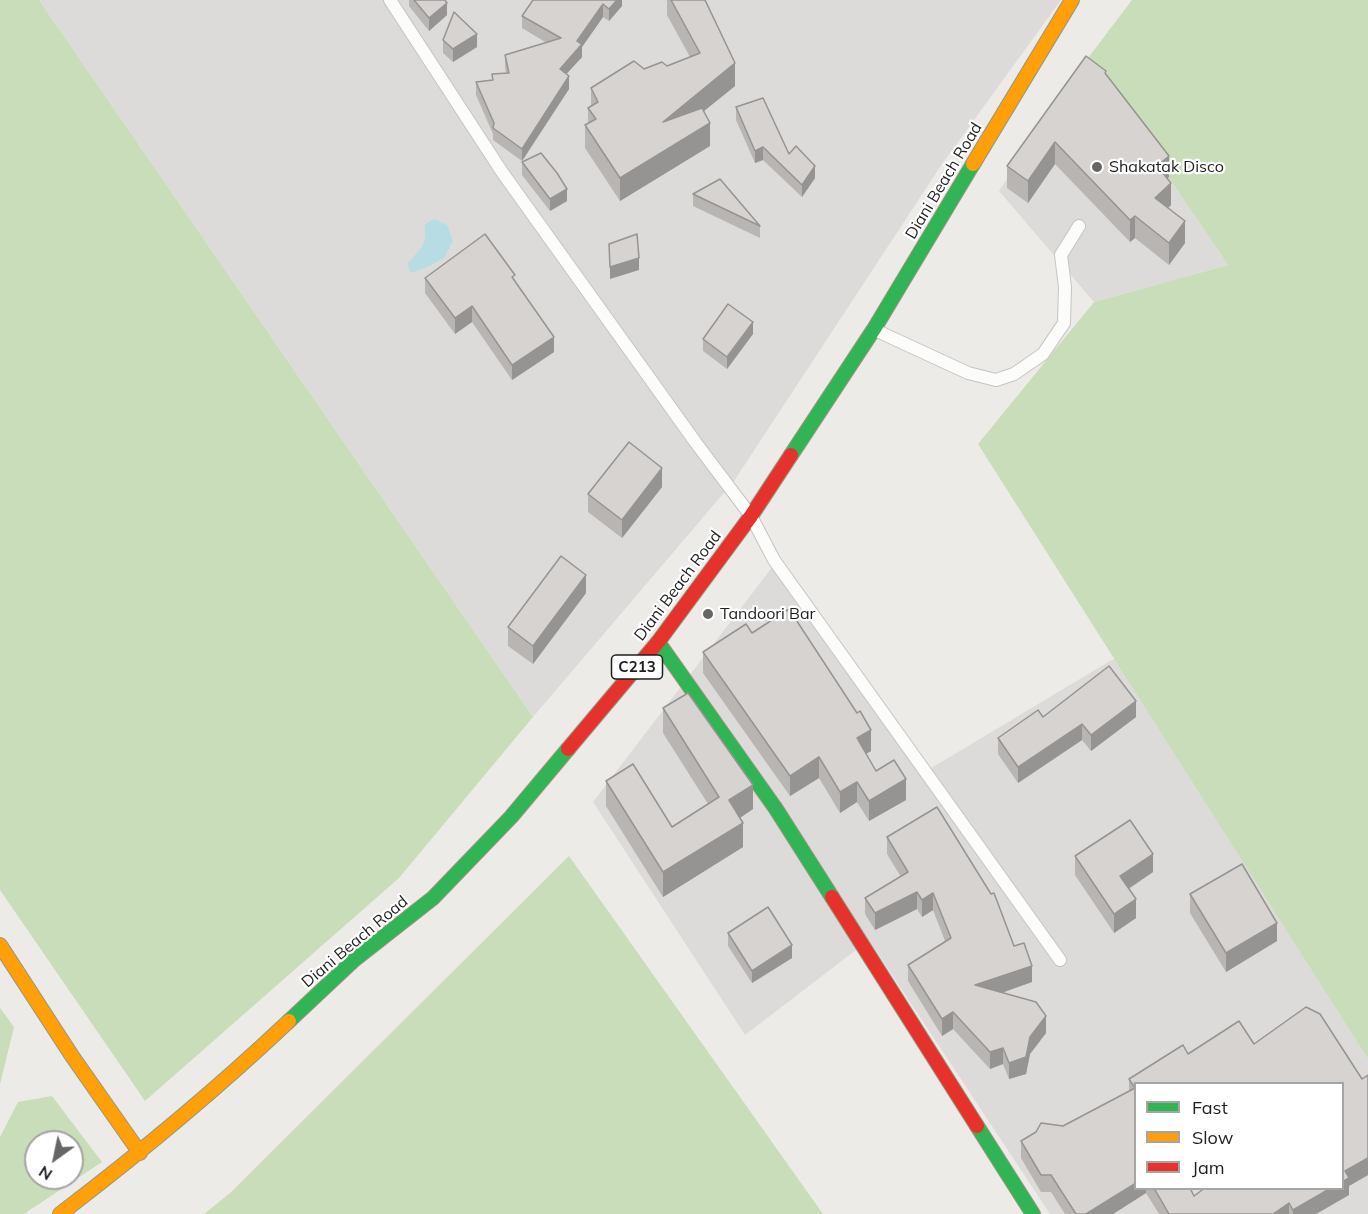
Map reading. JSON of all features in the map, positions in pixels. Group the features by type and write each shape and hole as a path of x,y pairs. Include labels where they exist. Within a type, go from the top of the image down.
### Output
{"main road":[{"name":"Diani Beach Road","path":"60,1214 140,1153 237,1070 354,960 433,898 511,817 658,642 751,516 874,329 1071,0"},
{"path":"658,642 776,809 1033,1214"},
{"path":"0,945 72,1056 140,1153"}],"lane":[{"path":"390,0 502,172 689,434 751,516 774,560 1060,960"},
{"path":"874,329 968,373 996,380 1014,374 1044,354 1064,323 1065,287 1061,255 1079,226"}],"shaded area":[{"path":"39,0 1061,0 942,164 734,481 533,717"},
{"path":"1088,58 1228,265 1094,302 999,191"},
{"path":"773,566 923,773 1115,658 1368,1059 1368,1214 1050,1214 869,940 745,1035 593,802"}],"green space":[{"path":"0,0 39,0 533,717 399,878 145,1101 0,890"},
{"path":"1132,0 1368,0 1368,1059 978,444 1094,302 1228,265 1088,58"},
{"path":"569,856 823,1214 204,1214 230,1193"},
{"path":"0,1008 14,1027 0,1084"},
{"path":"52,1096 78,1130 24,1130 24,1190 60,1190 24,1214 0,1214 0,1137 18,1102"},
{"path":"84,1138 102,1162 84,1174"}],"water":[{"path":"434,219 447,225 453,241 444,258 411,273 407,264 424,242 424,225"}],"building":[{"path":"414,0 445,0 447,3 429,18"},
{"path":"533,0 617,0 609,9 603,4 577,41 582,44 560,69 569,76 522,149 493,128 494,123 476,82 493,80 492,74 509,73 505,55 561,38 522,16"},
{"path":"671,0 705,0 735,63 663,122 702,108 710,123 620,178 585,125 596,119 588,108 598,102 591,88 634,61 644,69 662,62 667,66 700,53"},
{"path":"454,12 477,34 453,49 443,40"},
{"path":"1086,56 1106,71 1105,73 1169,156 1157,166 1171,183 1155,198 1185,221 1169,243 1135,216 1130,220 1055,142 1028,181 1007,166"},
{"path":"763,98 789,154 796,146 815,166 802,185 763,147 755,151 736,107"},
{"path":"541,153 567,189 550,199 522,162"},
{"path":"720,179 760,226 693,194"},
{"path":"485,234 515,275 512,277 554,337 512,365 472,306 455,318 425,278"},
{"path":"637,234 639,258 610,267 609,244"},
{"path":"728,304 753,322 727,357 703,339"},
{"path":"629,442 662,468 622,520 588,494"},
{"path":"561,556 586,575 533,646 508,627"},
{"path":"789,609 857,713 860,711 871,730 857,738 876,771 894,760 906,779 869,801 857,782 840,792 819,757 790,776 703,652 746,624 752,633"},
{"path":"1109,666 1136,701 1091,735 1082,724 1018,767 998,738 1038,710 1043,717"},
{"path":"688,693 753,785 729,800 743,823 663,872 606,781 633,764 672,827 719,797 663,708"},
{"path":"937,807 991,894 994,893 1014,946 1024,943 1032,966 975,985 1036,1002 1046,1016 1030,1037 1026,1057 1009,1063 1003,1048 990,1052 953,1012 942,1019 908,965 951,938 933,893 922,900 917,892 875,913 865,898 908,872 887,837"},
{"path":"1130,820 1153,854 1120,876 1136,899 1114,914 1075,856"},
{"path":"1242,864 1277,923 1226,953 1190,894"},
{"path":"768,907 792,945 752,971 728,933"},
{"path":"1306,1007 1320,1014 1362,1079 1368,1075 1368,1158 1345,1171 1349,1178 1344,1181 1344,1082 1134,1082 1134,1086 1129,1079 1183,1045 1188,1054 1239,1021 1254,1044"},
{"path":"1134,1089 1134,1184 1086,1214 1076,1214 1051,1175 1041,1175 1021,1141 1036,1132 1041,1123 1063,1126"},
{"path":"1155,1190 1191,1190 1194,1196 1202,1190 1328,1190 1293,1210 1289,1203 1273,1214 1169,1214"}],"traffic: fast":[{"path":"791,455 874,329 973,164"},
{"path":"658,642 776,809 832,897"},
{"path":"289,1021 354,960 433,898 511,817 568,749"},
{"path":"977,1126 1033,1214"}],"traffic: slow":[{"path":"973,164 1072,0"},
{"path":"0,945 72,1056 140,1153"},
{"path":"60,1214 177,1121 289,1021"}],"traffic: jam":[{"path":"568,749 658,642 751,516 791,455"},
{"path":"832,897 977,1126"}],"place":[{"name":"Shakatak Disco","path":"1097,167"},
{"name":"Tandoori Bar","path":"708,614"}]}
